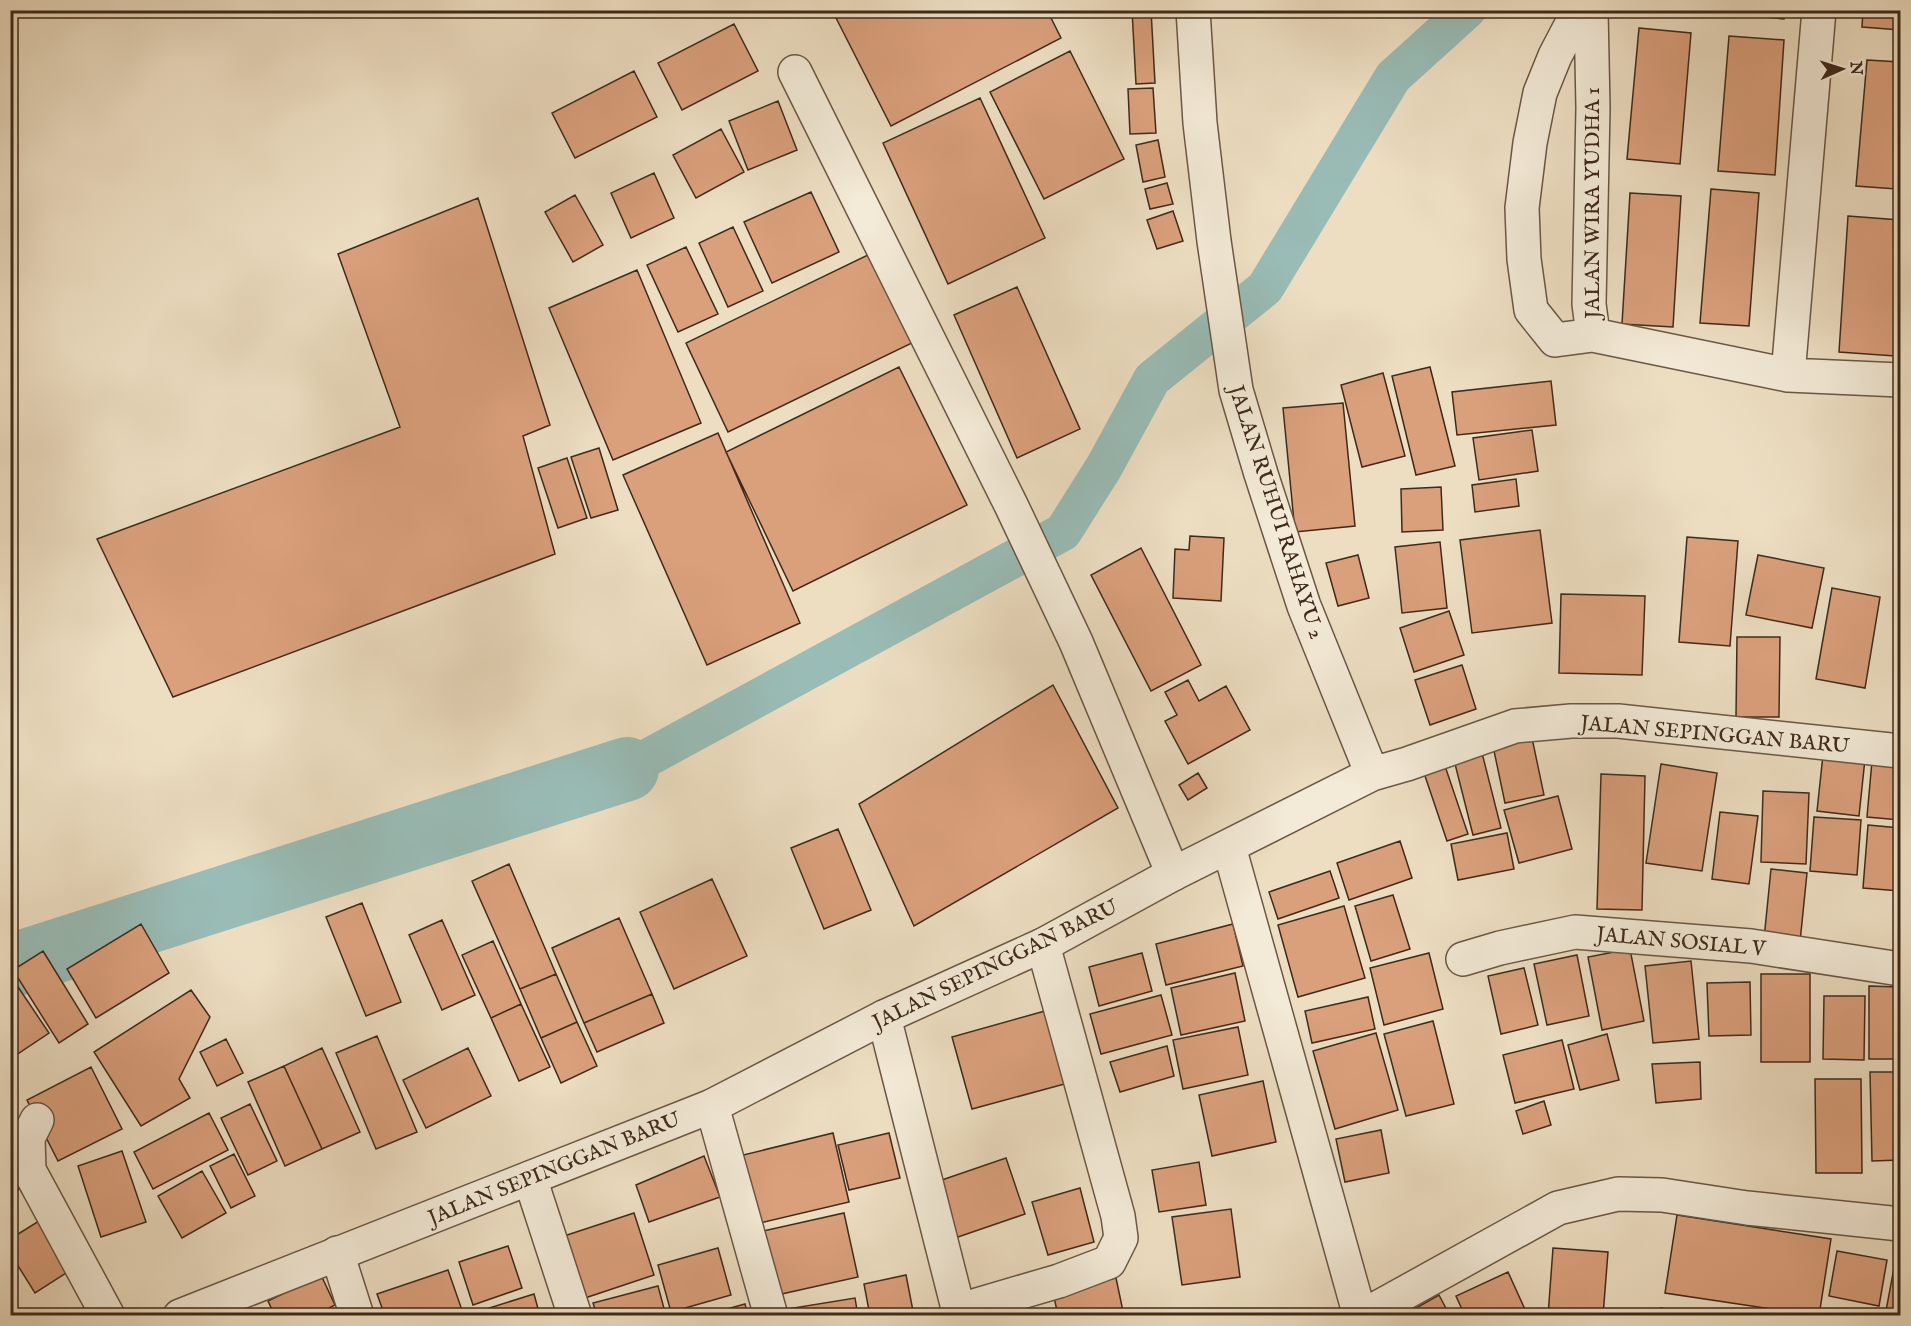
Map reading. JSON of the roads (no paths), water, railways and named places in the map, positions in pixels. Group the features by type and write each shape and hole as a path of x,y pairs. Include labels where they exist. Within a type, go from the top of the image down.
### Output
{"street":[{"name":"JALAN RUHUI RAHAYU 2","path":"1193,10 1200,123 1214,241 1236,390 1304,606 1372,774"},
{"path":"1579,10 1555,56 1540,93 1530,143 1522,208 1524,259 1531,310 1555,340 1593,335"},
{"name":"JALAN WIRA YUDHA 1","path":"1591,10 1593,108 1589,304 1593,335 1788,375 1900,380"},
{"path":"1788,375 1819,10"},
{"path":"795,72 1011,505 1076,642 1173,874"},
{"name":"JALAN SEPINGGAN BARU","path":"180,1316 712,1106 884,1017 1043,945 1173,874 1372,774 1515,726 1571,721 1618,721 1900,751"},
{"path":"1229,847 1361,1316 1558,1208 1618,1194 1662,1195 1747,1208 1900,1224"},
{"name":"JALAN SOSIAL V","path":"1462,959 1500,948 1575,932 1751,946 1900,969"},
{"path":"884,1017 960,1316 977,1305 1059,1281 1109,1262 1121,1238 1119,1216 1043,945"},
{"path":"712,1106 771,1316"},
{"path":"37,1120 28,1138 29,1170 108,1316"},
{"path":"530,1178 575,1316"},
{"path":"337,1253 357,1316"}],"waterway":[{"path":"627,769 1063,532 1104,467 1152,379 1265,288 1393,77 1467,10"},
{"path":"10,966 627,769"}]}
